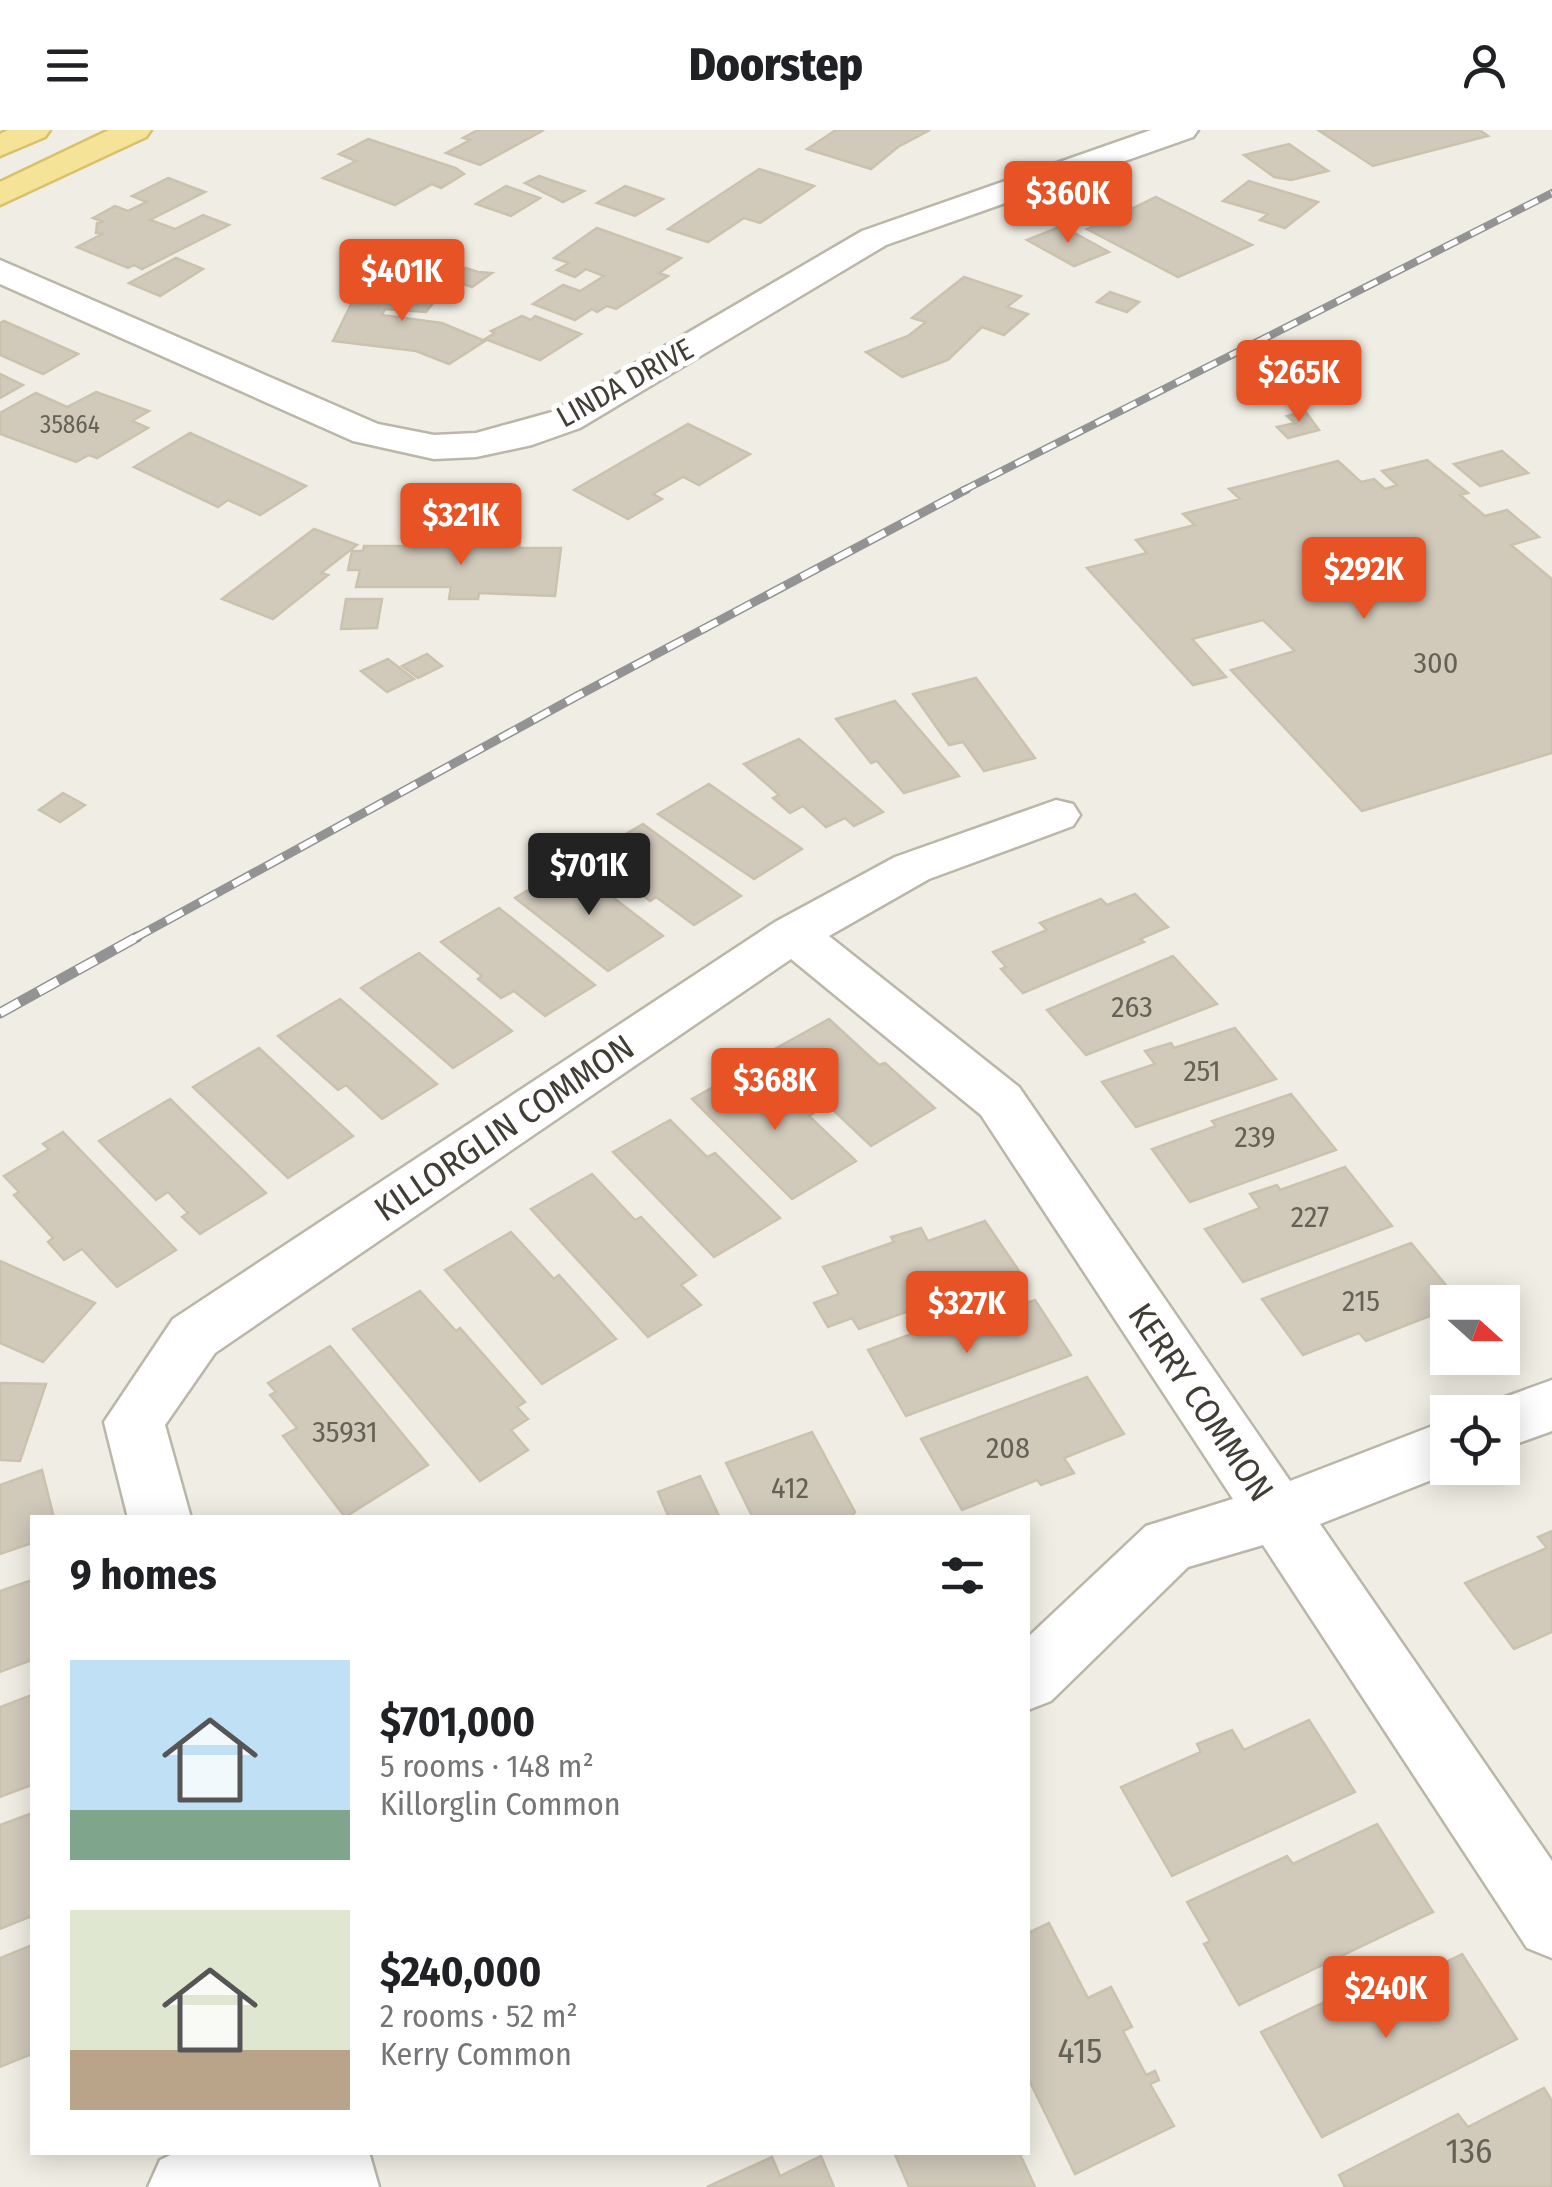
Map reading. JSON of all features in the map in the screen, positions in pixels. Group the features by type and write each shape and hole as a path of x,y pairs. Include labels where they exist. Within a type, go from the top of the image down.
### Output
{"main road":[{"path":"0,146 34,130"},
{"path":"0,195 135,130"}],"street":[{"name":"LINDA DRIVE","path":"0,270 367,432 434,448 476,445 518,437 566,420 874,238 1182,130"},
{"name":"KILLORGLIN COMMON","path":"159,1515 134,1422 194,1336 793,934 912,868 1056,815"},
{"name":"KERRY COMMON","path":"793,934 1000,1102 1552,1922"},
{"path":"1520,1417 1552,1404"},
{"path":"1030,1678 1168,1546 1276,1514 1430,1453"},
{"path":"186,2187 298,2155"},
{"path":"331,2155 340,2187"}],"building":[{"path":"478,130 544,130 480,165 446,153 470,140 463,138"},
{"path":"836,130 930,130 898,147 871,169 807,149"},
{"path":"1318,130 1480,130 1488,136 1373,166"},
{"path":"368,139 464,174 441,188 432,184 395,205 323,178 356,161 339,154"},
{"path":"1289,144 1328,171 1291,180 1274,177 1244,155"},
{"path":"759,169 814,186 760,223 744,218 708,242 668,229"},
{"path":"539,176 584,191 563,202 525,183"},
{"path":"168,178 205,192 150,220 175,229 203,215 229,225 142,269 134,265 128,268 77,247 104,233 96,233 97,223 104,222 93,218 115,206 128,211 147,202 132,196"},
{"path":"1249,181 1318,202 1285,228 1260,220 1268,214 1223,201"},
{"path":"506,186 540,198 511,216 476,204"},
{"path":"625,186 663,199 635,216 597,203"},
{"path":"1156,197 1252,245 1178,277 1087,229 1110,219 1122,221 1115,217"},
{"path":"1062,226 1109,252 1074,266 1027,240"},
{"path":"597,228 681,258 659,273 668,276 616,309 592,309 575,320 533,304 563,285 580,291 604,276 586,269 575,277 557,270 569,263 554,258"},
{"path":"176,258 203,269 160,296 129,283"},
{"path":"466,268 492,273 472,287 449,279"},
{"path":"964,277 1021,296 1007,307 1028,314 1004,335 982,327 948,360 902,377 866,352 908,336 926,322 912,318"},
{"path":"361,284 436,289 433,297 438,297 426,312 385,309 382,315 442,323 485,341 449,364 416,351 333,341"},
{"path":"1110,292 1139,302 1127,312 1097,302"},
{"path":"522,316 531,320 535,316 581,334 540,360 485,339 495,333 491,331"},
{"path":"4,321 78,354 43,374 0,355 0,323"},
{"path":"0,374 23,385 0,398"},
{"path":"96,392 149,411 132,421 148,428 97,458 89,455 76,462 0,434 0,413 36,393 67,407"},
{"path":"1305,411 1319,430 1288,438 1277,427 1295,423 1287,416"},
{"path":"688,424 750,454 699,485 683,477 653,494 662,499 628,519 574,490"},
{"path":"190,433 306,486 260,515 228,500 218,507 134,467"},
{"path":"1502,451 1528,473 1480,486 1454,464"},
{"path":"1427,460 1468,493 1460,495 1485,516 1507,510 1539,537 1511,545 1552,579 1552,753 1362,811 1231,670 1295,651 1263,620 1192,639 1226,677 1193,685 1087,568 1147,553 1136,540 1195,525 1183,514 1240,499 1229,489 1338,461 1361,482 1374,479 1385,489 1397,485 1382,471"},
{"path":"314,529 357,545 321,573 328,575 273,619 222,599"},
{"path":"435,542 520,542 519,548 561,548 555,596 479,593 478,599 449,599 451,587 356,587 360,570 348,570 352,551 363,551 364,546 434,546"},
{"path":"346,599 382,599 377,628 341,629"},
{"path":"427,654 442,666 418,678 402,666"},
{"path":"388,659 414,679 387,692 361,671"},
{"path":"976,678 1035,758 984,771 963,742 949,745 913,694"},
{"path":"895,701 959,776 904,793 877,761 871,763 836,719"},
{"path":"799,739 883,812 854,826 845,818 826,827 803,806 790,813 773,798 779,795 744,764"},
{"path":"709,784 802,849 754,879 658,814"},
{"path":"63,793 85,805 60,822 39,810"},
{"path":"643,824 741,896 694,925 656,897 650,901 590,855"},
{"path":"571,865 663,936 608,971 515,898"},
{"path":"1135,894 1168,927 1140,939 1144,942 1023,993 1001,969 1006,967 993,952 1047,930 1040,923 1101,899 1107,905"},
{"path":"499,908 595,985 545,1016 514,991 501,998 478,979 482,976 441,942"},
{"path":"419,953 512,1031 453,1068 361,988"},
{"path":"1173,956 1217,1004 1086,1055 1047,1010"},
{"path":"340,999 437,1084 382,1119 346,1085 338,1090 278,1036"},
{"path":"829,1019 879,1065 885,1063 935,1108 871,1146 771,1051"},
{"path":"1235,1028 1276,1079 1136,1127 1102,1082 1155,1064 1145,1051 1171,1043 1174,1048"},
{"path":"259,1048 353,1136 288,1178 193,1087"},
{"path":"745,1069 781,1104 796,1095 815,1112 809,1116 856,1161 792,1199 692,1099"},
{"path":"1291,1094 1336,1150 1190,1202 1152,1149 1216,1126 1212,1121"},
{"path":"170,1099 266,1193 200,1234 182,1217 188,1213 168,1192 156,1200 99,1141"},
{"path":"670,1120 707,1157 715,1153 780,1218 714,1257 613,1152"},
{"path":"63,1132 176,1250 117,1287 82,1249 64,1260 48,1242 53,1238 14,1195 19,1192 4,1176 49,1149 43,1144"},
{"path":"1345,1167 1392,1226 1243,1282 1205,1229 1260,1208 1250,1194 1277,1185 1280,1190"},
{"path":"592,1174 635,1220 641,1217 696,1275 681,1285 701,1305 648,1337 531,1209"},
{"path":"985,1221 1019,1271 859,1329 852,1318 828,1327 814,1303 839,1294 823,1267 894,1242 891,1237 921,1228 928,1241"},
{"path":"511,1232 554,1279 559,1275 616,1339 542,1384 445,1270"},
{"path":"1411,1243 1446,1285 1430,1285 1430,1316 1366,1341 1359,1333 1303,1355 1262,1299"},
{"path":"0,1261 95,1303 43,1362 0,1343"},
{"path":"420,1291 456,1331 460,1328 525,1402 517,1407 528,1419 511,1430 528,1450 480,1481 353,1329"},
{"path":"1035,1300 1071,1355 906,1416 868,1350 968,1313 974,1322"},
{"path":"330,1346 428,1465 343,1515 283,1436 297,1428 270,1395 276,1392 268,1383"},
{"path":"1087,1377 1124,1434 1064,1458 1074,1473 1041,1485 1037,1480 962,1510 921,1439"},
{"path":"0,1383 46,1384 20,1461 0,1460"},
{"path":"812,1432 855,1512 752,1515 726,1463"},
{"path":"42,1470 53,1515 30,1515 30,1544 0,1554 0,1485"},
{"path":"700,1476 719,1515 668,1515 658,1492"},
{"path":"1552,1531 1552,1632 1514,1649 1465,1583 1547,1548 1538,1537"},
{"path":"30,1581 30,1661 0,1672 0,1591"},
{"path":"30,1696 30,1786 0,1797 0,1707"},
{"path":"1309,1720 1355,1792 1172,1876 1121,1787 1201,1752 1197,1744 1232,1730 1244,1750"},
{"path":"30,1814 30,1917 0,1929 0,1825"},
{"path":"1377,1824 1433,1912 1239,2005 1204,1944 1210,1941 1187,1902 1287,1856 1293,1864"},
{"path":"1049,1923 1088,1998 1111,1987 1132,2027 1123,2031 1146,2075 1155,2071 1159,2080 1150,2084 1174,2126 1075,2174 1030,2082 1030,1932"},
{"path":"30,1946 30,2055 0,2067 0,1958"},
{"path":"1462,1954 1517,2039 1322,2137 1261,2032 1348,1991 1343,1983 1378,1966 1392,1989"},
{"path":"1544,2088 1552,2101 1552,2187 1345,2187 1339,2175 1458,2114 1468,2127"},
{"path":"895,2155 1020,2155 1035,2187 909,2187"},
{"path":"821,2156 834,2187 707,2187 772,2157 780,2176"}],"railway":[{"path":"962,491 1552,193"},
{"path":"133,939 577,696 967,489"},
{"path":"0,1013 137,937"}]}
